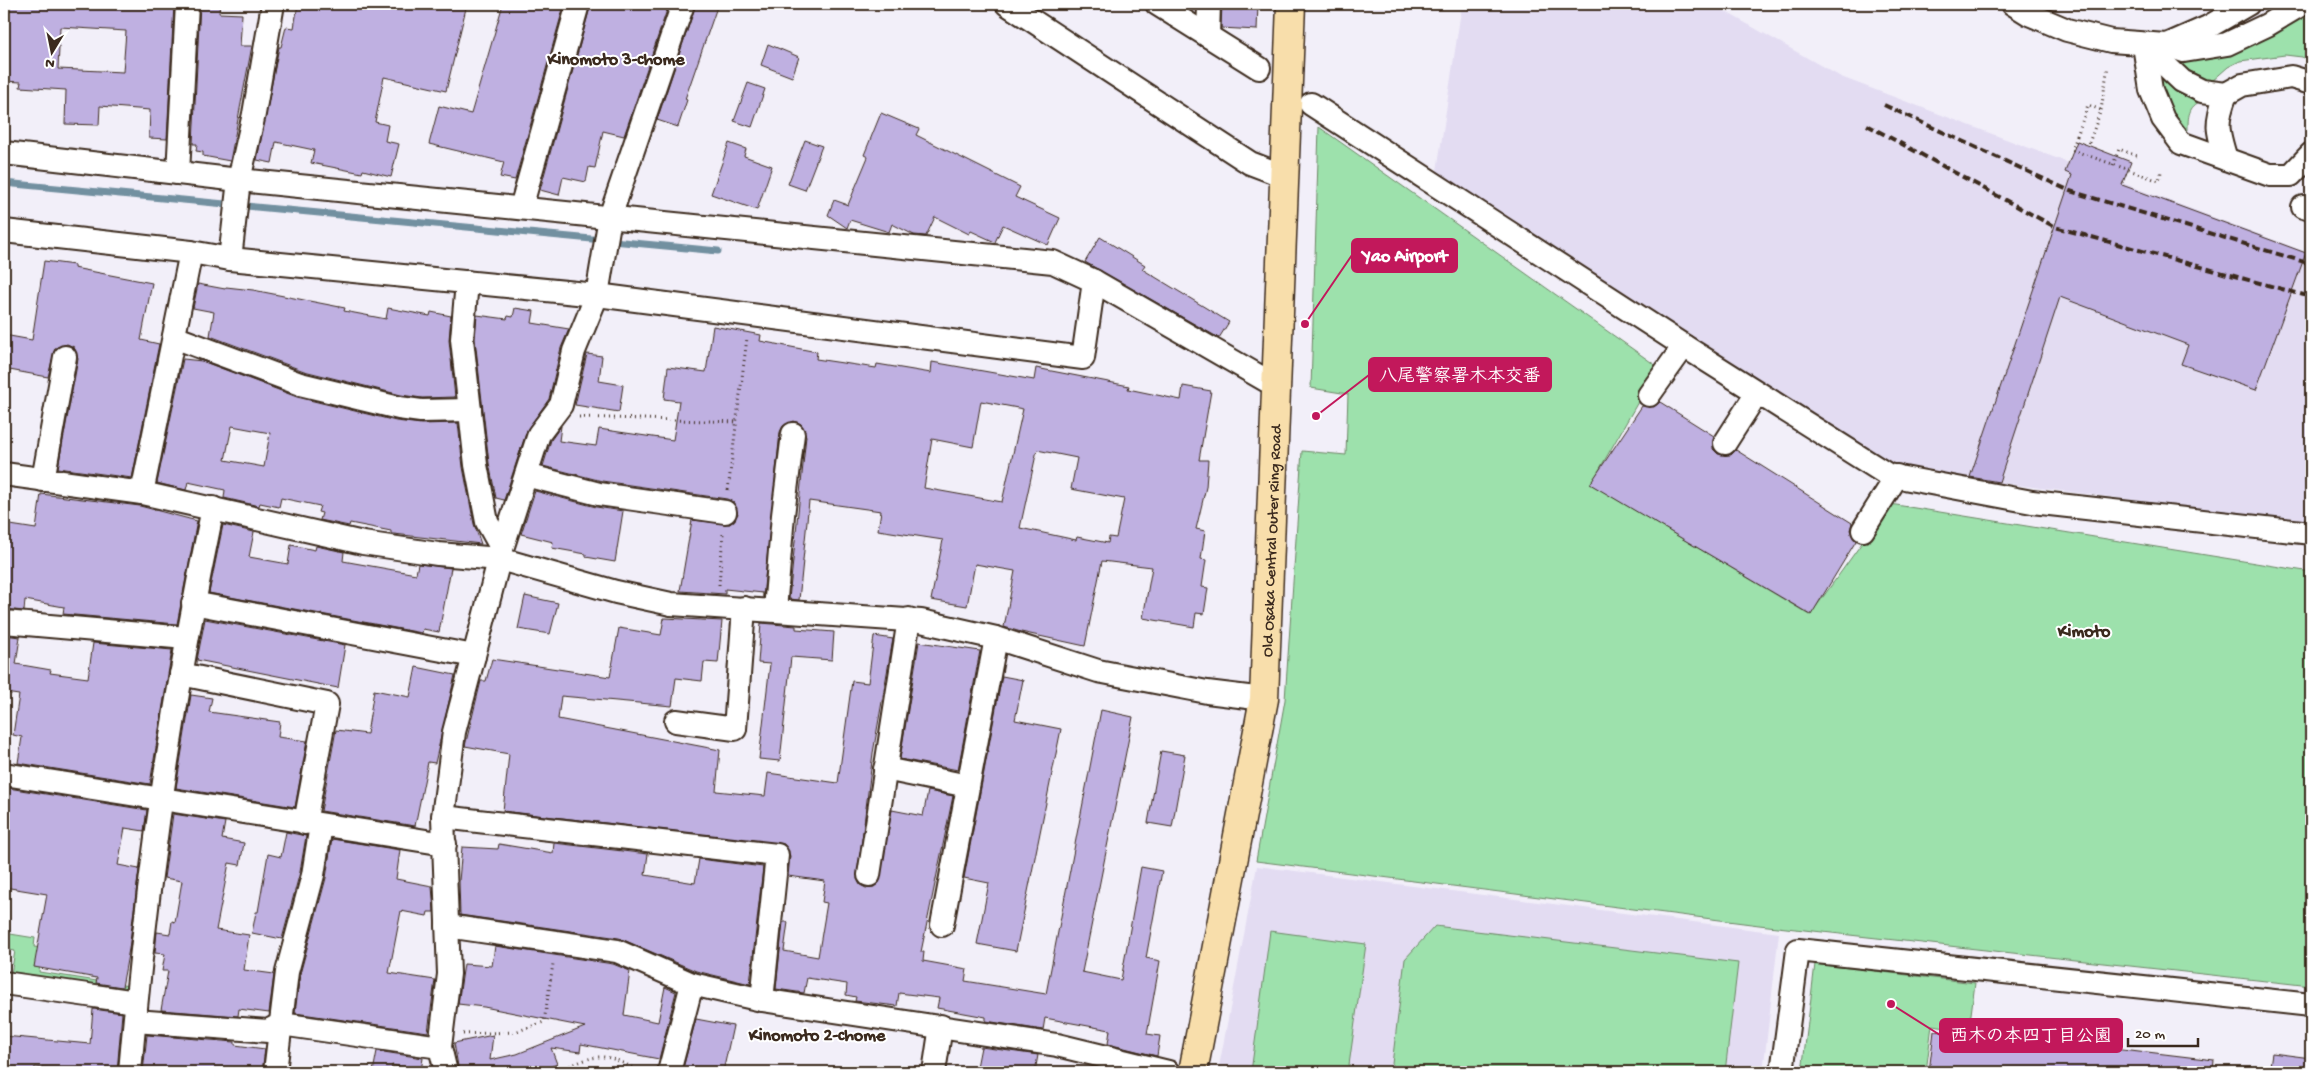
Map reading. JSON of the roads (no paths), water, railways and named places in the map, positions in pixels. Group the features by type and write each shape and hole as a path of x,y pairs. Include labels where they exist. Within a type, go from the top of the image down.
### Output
{"main road":[{"name":"Old Osaka Central Outer Ring Road","path":"1193,1072 1264,699 1291,4"}],"street":[{"path":"178,173 187,4"},
{"path":"230,259 239,180 254,114 273,4"},
{"path":"521,208 578,4"},
{"path":"446,1072 441,1040 449,974 443,818 454,732 501,554 540,434 561,405 574,351 597,295 610,217 683,4"},
{"path":"1007,4 1250,163 1284,176"},
{"path":"1157,4 1259,68"},
{"path":"1208,36 1209,4"},
{"path":"2013,4 2029,14 2067,30 2111,41 2155,45 2184,51 2227,44 2267,26 2302,4"},
{"path":"2155,45 2208,27 2248,4"},
{"path":"2155,45 2182,81 2202,91 2226,94"},
{"path":"2155,45 2151,90 2163,119 2181,143 2270,175 2291,175 2311,154"},
{"path":"2226,159 2219,137 2218,116 2226,94 2242,84 2291,78 2311,83"},
{"path":"1311,104 1684,346 1888,475 2032,502 2311,533"},
{"path":"4,153 239,180 1053,262 1094,281 1276,386"},
{"path":"4,231 191,252 230,259 597,295 1083,358 1094,281"},
{"path":"142,493 191,252"},
{"path":"467,282 462,339 476,465 487,522 501,554"},
{"path":"174,337 300,384 390,406 421,411 470,410"},
{"path":"1649,395 1684,346"},
{"path":"43,480 65,357"},
{"path":"1725,443 1757,392"},
{"path":"775,610 793,434"},
{"path":"4,474 142,493 363,543 438,554 501,554 616,592 671,604 909,619 996,638 1098,671 1207,692 1264,699"},
{"path":"526,475 599,494 725,512"},
{"path":"1863,530 1896,476"},
{"path":"130,1072 135,1012 180,674 213,508"},
{"path":"193,603 474,656"},
{"path":"676,721 735,729 744,608"},
{"path":"869,875 909,619"},
{"path":"4,622 186,638"},
{"path":"942,925 996,638"},
{"path":"180,674 327,704 313,824 313,875 287,972 275,1072"},
{"path":"885,770 968,786"},
{"path":"4,774 162,801 445,844"},
{"path":"443,818 777,855 762,1000"},
{"path":"447,926 617,951 692,984 762,1000 1057,1045 1168,1072"},
{"path":"1782,1072 1798,950 2311,1005"},
{"path":"4,984 135,1012 268,1031 281,1024 441,1040"},
{"path":"669,1072 692,984"},
{"path":"934,1072 941,1026"}],"waterway":[{"path":"4,183 718,251"}],"railway":[{"path":"1884,105 2070,191 2311,264"},
{"path":"1867,125 2055,227 2311,297"}],"place":[{"name":"Yao Airport","path":"1305,324"},
{"name":"八尾警察署木本交番","path":"1316,416"},
{"name":"西木の本四丁目公園","path":"1891,1004"}],"district":[{"name":"Kinomoto 3-chome","path":"616,58"},
{"name":"Kimoto","path":"2084,630"},
{"name":"Kinomoto 2-chome","path":"817,1034"}]}
